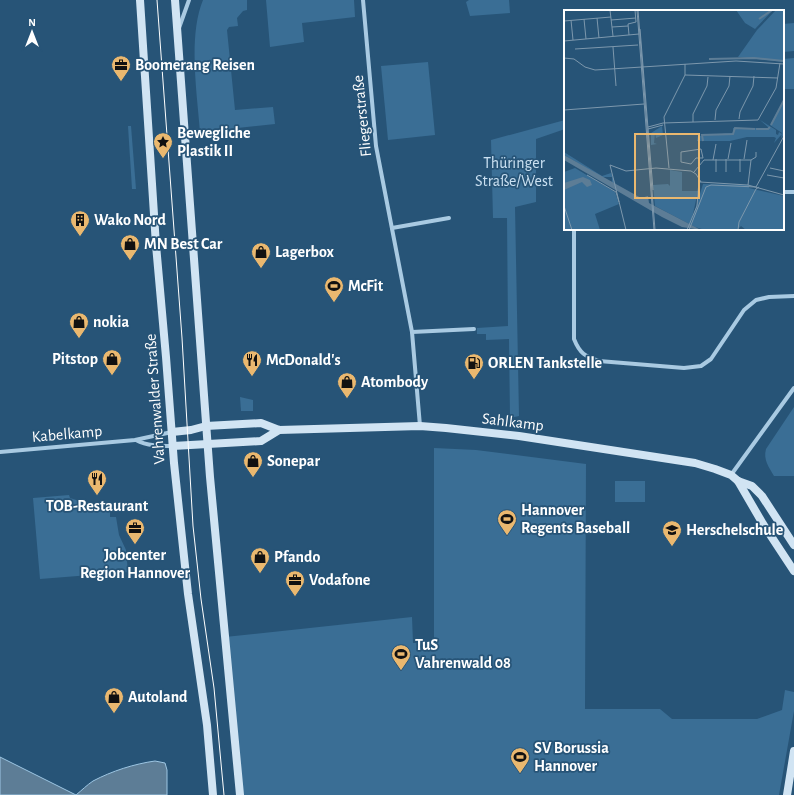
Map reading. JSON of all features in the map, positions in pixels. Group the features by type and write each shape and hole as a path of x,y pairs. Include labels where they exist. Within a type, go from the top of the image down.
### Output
{"main road":[{"name":"Vahrenwalder Straße","path":"140,0 156,245 173,446 188,594 207,725 213,795"},
{"path":"175,0 183,130 207,444 240,795"},
{"name":"Sahlkamp","path":"172,432 191,430 206,426 261,423 279,430 420,426 499,434 586,446 695,464 732,475 738,481 763,524 794,571"},
{"name":"Sahlkamp","path":"173,446 261,441 279,430"},
{"name":"Sahlkamp","path":"738,481 752,486 762,496 794,545"},
{"path":"787,795 794,751"}],"street":[{"path":"177,32 189,0"},
{"name":"Fliegerstraße","path":"363,0 376,146 412,332 420,426"},
{"path":"392,228 449,218"},
{"path":"574,230 574,339 578,351 599,362 684,368 702,366 711,359 744,310 756,300 769,297 794,296"},
{"path":"412,332 474,329"},
{"path":"732,475 794,388"},
{"name":"Kabelkamp","path":"0,452 135,440 172,432"},
{"name":"Kabelkamp","path":"135,440 159,446 173,446"}],"green space":[{"path":"203,0 247,0 247,10 243,11 237,18 238,26 229,27 227,30 235,110 273,107 275,124 200,132 195,47 198,14"},
{"path":"266,0 354,0 355,17 302,23 304,42 270,47"},
{"path":"469,0 509,0 510,13 470,16 466,2"},
{"path":"794,23 794,51 784,52 784,24"},
{"path":"794,58 794,89 784,89 784,59"},
{"path":"428,62 435,135 388,140 381,66"},
{"name":"Thüringer Straße/West","path":"564,120 564,129 536,139 536,202 515,207 519,416 510,418 509,339 486,340 486,334 477,334 477,328 508,326 507,218 493,218 491,140"},
{"path":"128,126 131,126 136,189 132,189"},
{"path":"240,397 253,400 253,411 241,411"},
{"path":"794,407 794,476 774,476 765,457 766,449"},
{"path":"434,448 476,450 586,464 585,709 660,709 672,719 757,719 782,710 785,690 794,692 794,711 779,795 240,795 225,637 412,617 413,643 434,643"},
{"path":"615,481 645,481 645,502 615,502"},
{"path":"69,495 70,498 110,511 110,517 116,517 119,535 126,550 128,572 40,579 33,498"}],"shaded area":[{"path":"0,757 76,795 0,795"},
{"path":"155,761 165,763 167,770 167,795 76,795 93,781 108,774 131,766"}],"tram line":[{"path":"157,0 182,338 193,526 201,599 214,688 224,795"}],"place":[{"name":"Boomerang Reisen","path":"121,82"},
{"name":"Bewegliche Plastik II","path":"163,159"},
{"name":"Wako Nord","path":"80,237"},
{"name":"MN Best Car","path":"130,261"},
{"name":"Lagerbox","path":"261,269"},
{"name":"McFit","path":"334,303"},
{"name":"nokia","path":"79,339"},
{"name":"Pitstop","path":"112,376"},
{"name":"McDonald's","path":"252,377"},
{"name":"ORLEN Tankstelle","path":"474,380"},
{"name":"Atombody","path":"347,399"},
{"name":"Sonepar","path":"253,478"},
{"name":"TOB-Restaurant","path":"97,496"},
{"name":"Hannover Regents Baseball","path":"507,536"},
{"name":"Jobcenter Region Hannover","path":"135,545"},
{"name":"Herschelschule","path":"672,547"},
{"name":"Pfando","path":"260,574"},
{"name":"Vodafone","path":"295,597"},
{"name":"TuS Vahrenwald 08","path":"401,671"},
{"name":"Autoland","path":"114,714"},
{"name":"SV Borussia Hannover","path":"520,774"}]}
